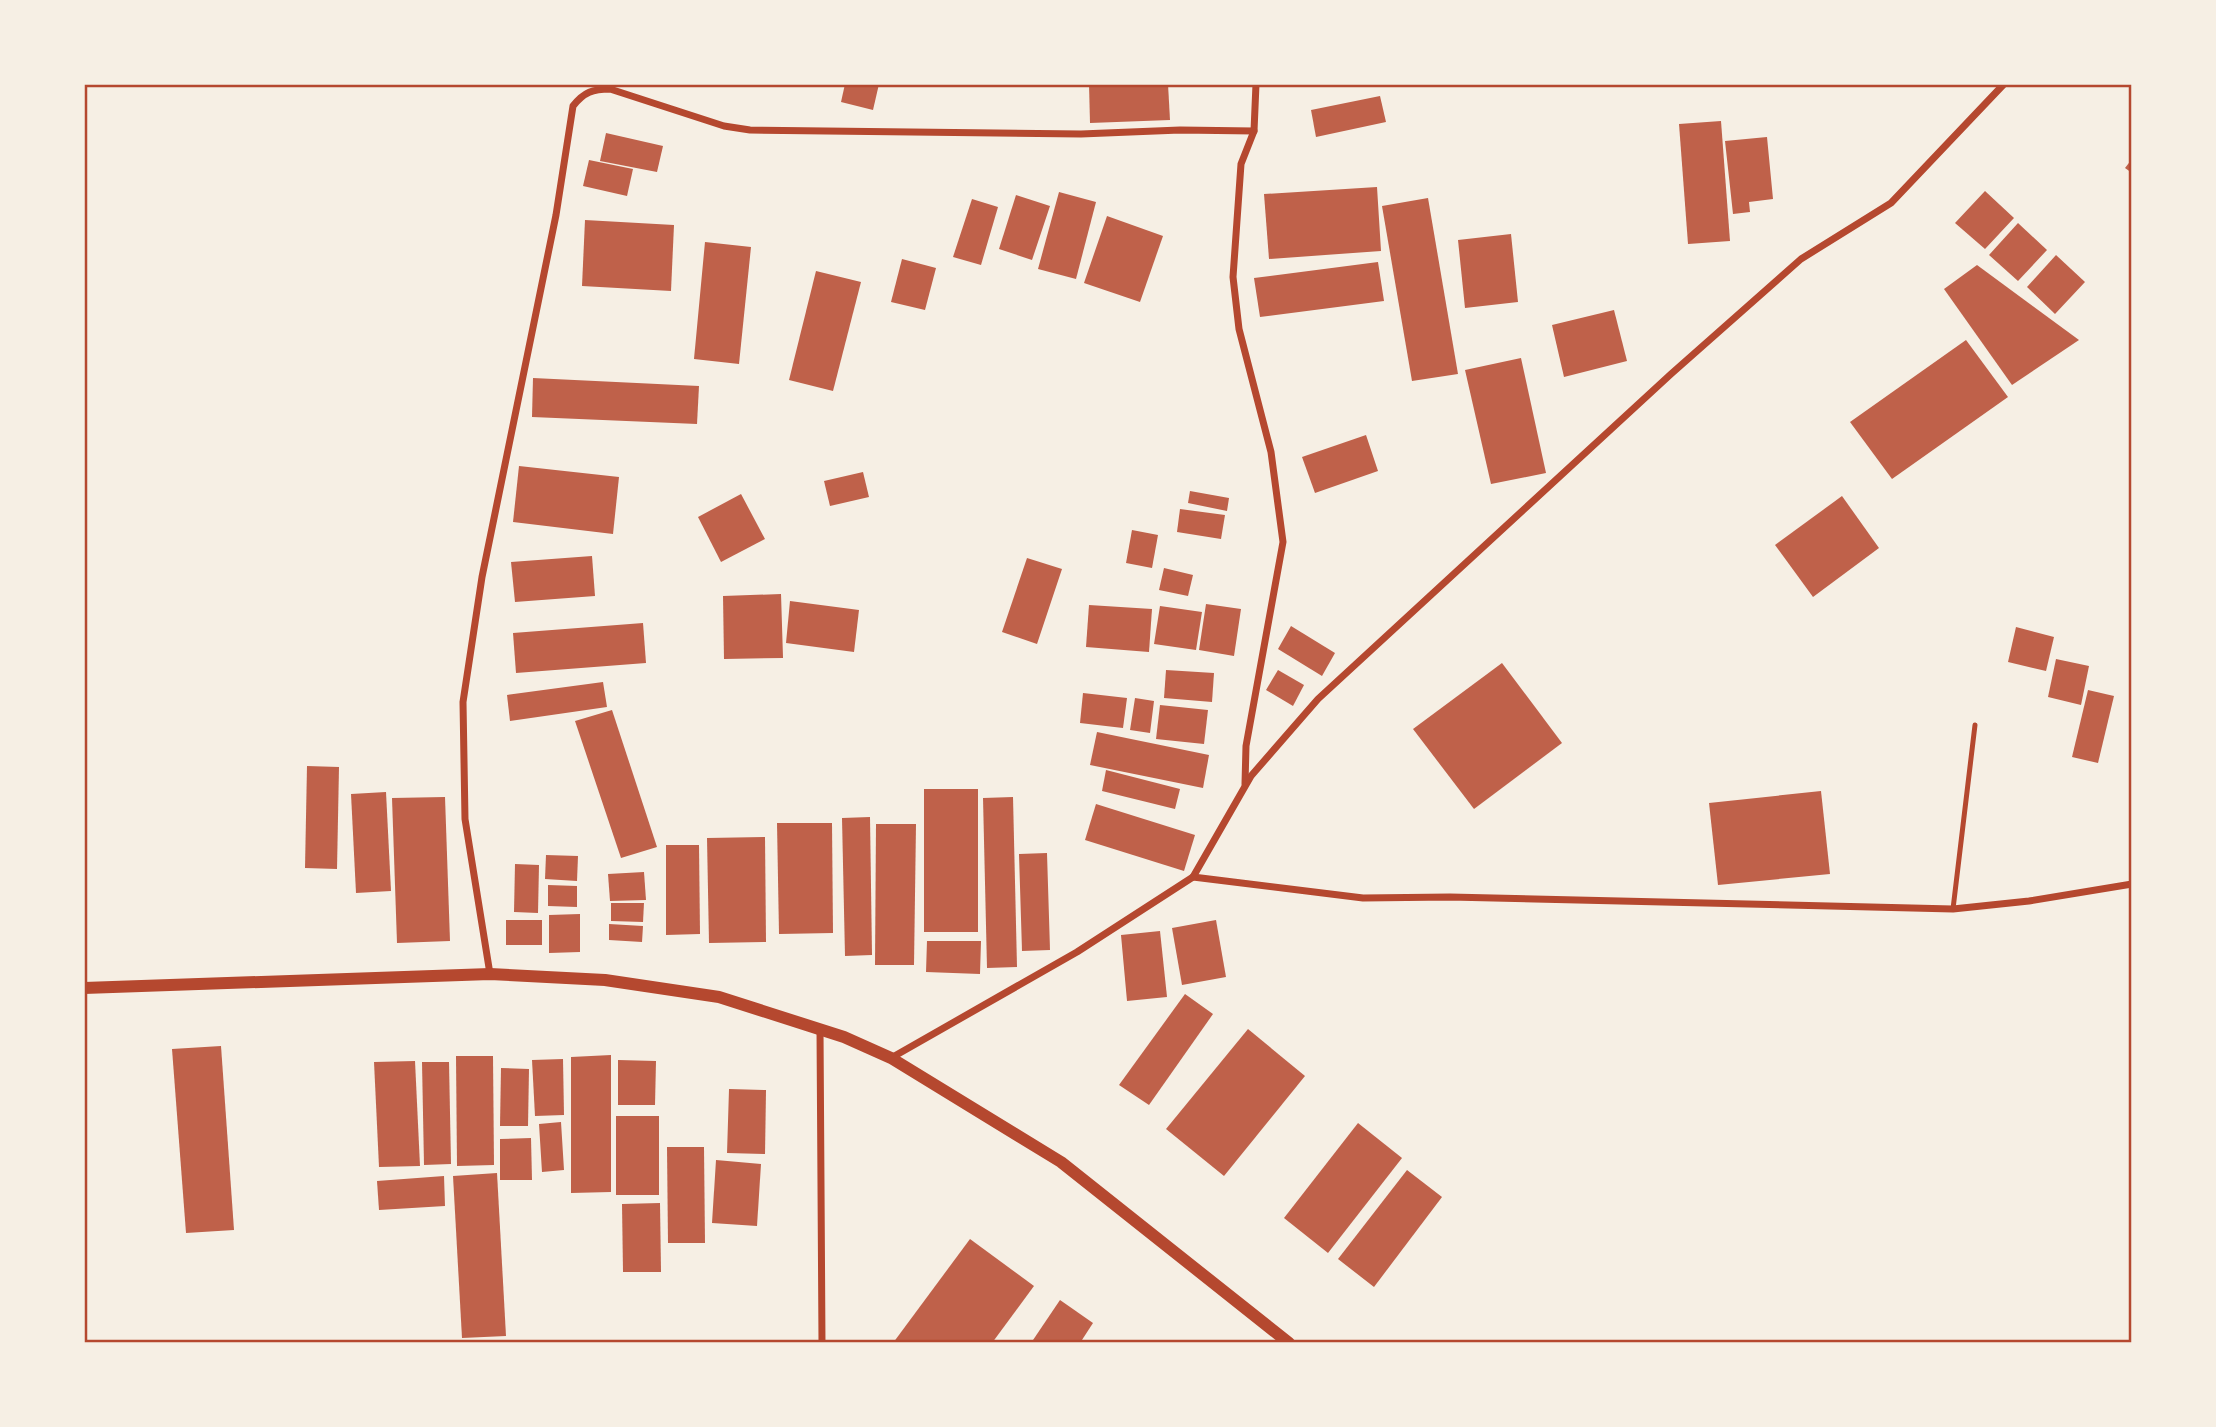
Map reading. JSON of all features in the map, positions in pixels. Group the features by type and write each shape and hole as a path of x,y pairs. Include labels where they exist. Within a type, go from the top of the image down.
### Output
{"street":[{"path":"1244,788 1245,746 1283,542 1271,452 1239,329 1233,277 1241,164 1254,131 1256,84"},
{"path":"891,1058 1077,953 1193,877 1251,776 1318,699 1671,374 1801,259 1891,202 2004,84"},
{"path":"490,974 466,820 463,702 482,577 556,215 573,106 580,96 594,89 610,89 724,126 750,130 1081,134 1180,130 1254,131"},
{"path":"1193,877 1363,898 1450,897 1953,909 2029,901 2132,884"},
{"path":"84,988 490,974 605,980 719,997 820,1029 891,1058 1061,1162 1289,1343"},
{"path":"820,1029 822,1343"}],"lane":[{"path":"1953,909 1975,725"}],"building":[{"path":"845,84 879,84 873,110 841,102"},
{"path":"1089,84 1168,84 1170,120 1090,123"},
{"path":"1706,84 1706,87 1677,86"},
{"path":"1380,96 1386,122 1316,137 1311,110"},
{"path":"1721,121 1730,241 1688,244 1679,124"},
{"path":"606,133 663,146 657,172 600,161"},
{"path":"1767,137 1773,199 1749,202 1750,212 1733,214 1725,141"},
{"path":"2132,159 2132,173 2125,168"},
{"path":"589,160 633,169 627,196 583,186"},
{"path":"1377,187 1381,251 1269,259 1264,194"},
{"path":"1985,191 2014,218 1985,249 1955,223"},
{"path":"1059,192 1096,202 1076,279 1038,269"},
{"path":"1016,195 1050,206 1032,260 999,249"},
{"path":"1428,198 1458,374 1412,381 1382,206"},
{"path":"972,199 998,207 981,265 953,257"},
{"path":"1107,216 1163,236 1140,302 1084,283"},
{"path":"585,220 674,225 671,291 582,286"},
{"path":"2018,223 2047,250 2018,281 1989,255"},
{"path":"1511,234 1518,302 1465,308 1458,240"},
{"path":"705,242 751,247 739,364 694,359"},
{"path":"2056,255 2085,282 2055,314 2027,287"},
{"path":"902,259 936,268 925,310 891,302"},
{"path":"1378,262 1384,301 1260,317 1254,278"},
{"path":"1977,265 2079,340 2012,385 1944,289"},
{"path":"816,271 861,282 833,391 789,380"},
{"path":"1614,310 1627,361 1564,377 1552,325"},
{"path":"1966,340 2008,397 1892,479 1850,422"},
{"path":"1521,358 1546,473 1491,484 1465,370"},
{"path":"533,378 699,386 697,424 532,417"},
{"path":"1366,435 1378,471 1315,493 1302,457"},
{"path":"519,466 619,477 613,534 513,522"},
{"path":"863,472 869,497 830,506 824,481"},
{"path":"1190,491 1229,498 1227,511 1188,503"},
{"path":"741,494 765,539 721,562 698,517"},
{"path":"1842,496 1879,548 1813,597 1775,545"},
{"path":"1180,509 1225,515 1221,539 1177,532"},
{"path":"1132,530 1158,535 1152,568 1126,563"},
{"path":"592,556 595,596 515,602 511,562"},
{"path":"1027,558 1062,569 1037,644 1002,632"},
{"path":"1164,568 1193,575 1188,596 1159,590"},
{"path":"781,594 783,658 724,659 723,596"},
{"path":"790,601 859,610 854,652 786,643"},
{"path":"1206,604 1241,609 1234,656 1199,650"},
{"path":"1089,605 1152,609 1149,652 1086,647"},
{"path":"1160,606 1202,612 1196,650 1154,644"},
{"path":"643,623 646,663 516,673 513,633"},
{"path":"1291,626 1335,653 1322,676 1278,649"},
{"path":"2016,627 2054,637 2046,671 2008,662"},
{"path":"2056,659 2089,666 2081,705 2048,697"},
{"path":"1502,663 1562,743 1474,809 1413,729"},
{"path":"1166,670 1214,673 1212,702 1164,698"},
{"path":"1278,670 1304,685 1293,706 1266,690"},
{"path":"603,682 607,707 510,721 507,695"},
{"path":"2088,690 2114,696 2098,763 2072,757"},
{"path":"1083,693 1127,698 1123,728 1080,723"},
{"path":"1135,698 1154,701 1150,733 1130,730"},
{"path":"1160,705 1208,710 1204,744 1156,739"},
{"path":"612,710 657,847 621,858 575,721"},
{"path":"1097,732 1209,755 1203,788 1090,765"},
{"path":"307,766 339,767 337,869 305,868"},
{"path":"1106,770 1180,789 1175,809 1102,791"},
{"path":"924,789 978,789 978,932 924,932"},
{"path":"1821,791 1830,874 1718,885 1709,803"},
{"path":"386,792 391,891 356,893 351,794"},
{"path":"445,797 450,941 397,943 392,798"},
{"path":"1013,797 1017,967 987,968 983,798"},
{"path":"1096,804 1195,835 1184,871 1085,840"},
{"path":"870,817 872,955 845,956 842,818"},
{"path":"777,823 832,823 833,933 779,934"},
{"path":"876,824 916,824 914,965 875,965"},
{"path":"765,837 766,942 709,943 707,838"},
{"path":"666,845 699,845 700,934 666,935"},
{"path":"1047,853 1050,950 1022,951 1019,854"},
{"path":"546,855 578,856 577,881 545,879"},
{"path":"515,864 539,865 538,913 514,912"},
{"path":"644,872 646,900 610,901 608,874"},
{"path":"548,885 577,886 577,907 548,906"},
{"path":"611,903 644,903 643,922 611,921"},
{"path":"580,914 580,952 549,953 549,915"},
{"path":"506,920 542,920 542,945 506,945"},
{"path":"1216,920 1226,977 1182,985 1172,928"},
{"path":"609,924 643,926 642,942 609,940"},
{"path":"1160,931 1167,997 1127,1001 1121,935"},
{"path":"927,941 981,941 980,974 926,972"},
{"path":"1185,994 1213,1014 1149,1105 1119,1085"},
{"path":"1248,1029 1305,1076 1224,1176 1166,1129"},
{"path":"221,1046 234,1230 186,1233 172,1049"},
{"path":"611,1055 611,1192 571,1193 571,1057"},
{"path":"456,1056 493,1056 494,1165 457,1166"},
{"path":"563,1059 564,1115 535,1116 532,1060"},
{"path":"618,1060 656,1061 655,1105 618,1105"},
{"path":"415,1061 420,1166 379,1167 374,1062"},
{"path":"422,1062 449,1062 451,1164 424,1165"},
{"path":"501,1068 529,1069 528,1126 500,1126"},
{"path":"729,1089 766,1090 765,1154 727,1153"},
{"path":"616,1116 659,1116 659,1195 616,1195"},
{"path":"561,1122 564,1170 542,1172 539,1124"},
{"path":"1358,1123 1402,1158 1328,1253 1284,1218"},
{"path":"531,1138 532,1180 500,1180 500,1139"},
{"path":"667,1147 704,1147 705,1243 668,1243"},
{"path":"716,1160 761,1164 757,1226 712,1223"},
{"path":"1407,1170 1442,1197 1374,1287 1338,1259"},
{"path":"497,1173 506,1336 462,1338 453,1176"},
{"path":"444,1176 445,1206 379,1210 377,1181"},
{"path":"660,1203 661,1272 623,1272 622,1204"},
{"path":"970,1239 1034,1286 992,1343 893,1343"},
{"path":"1060,1300 1093,1323 1080,1343 1031,1343"}]}
